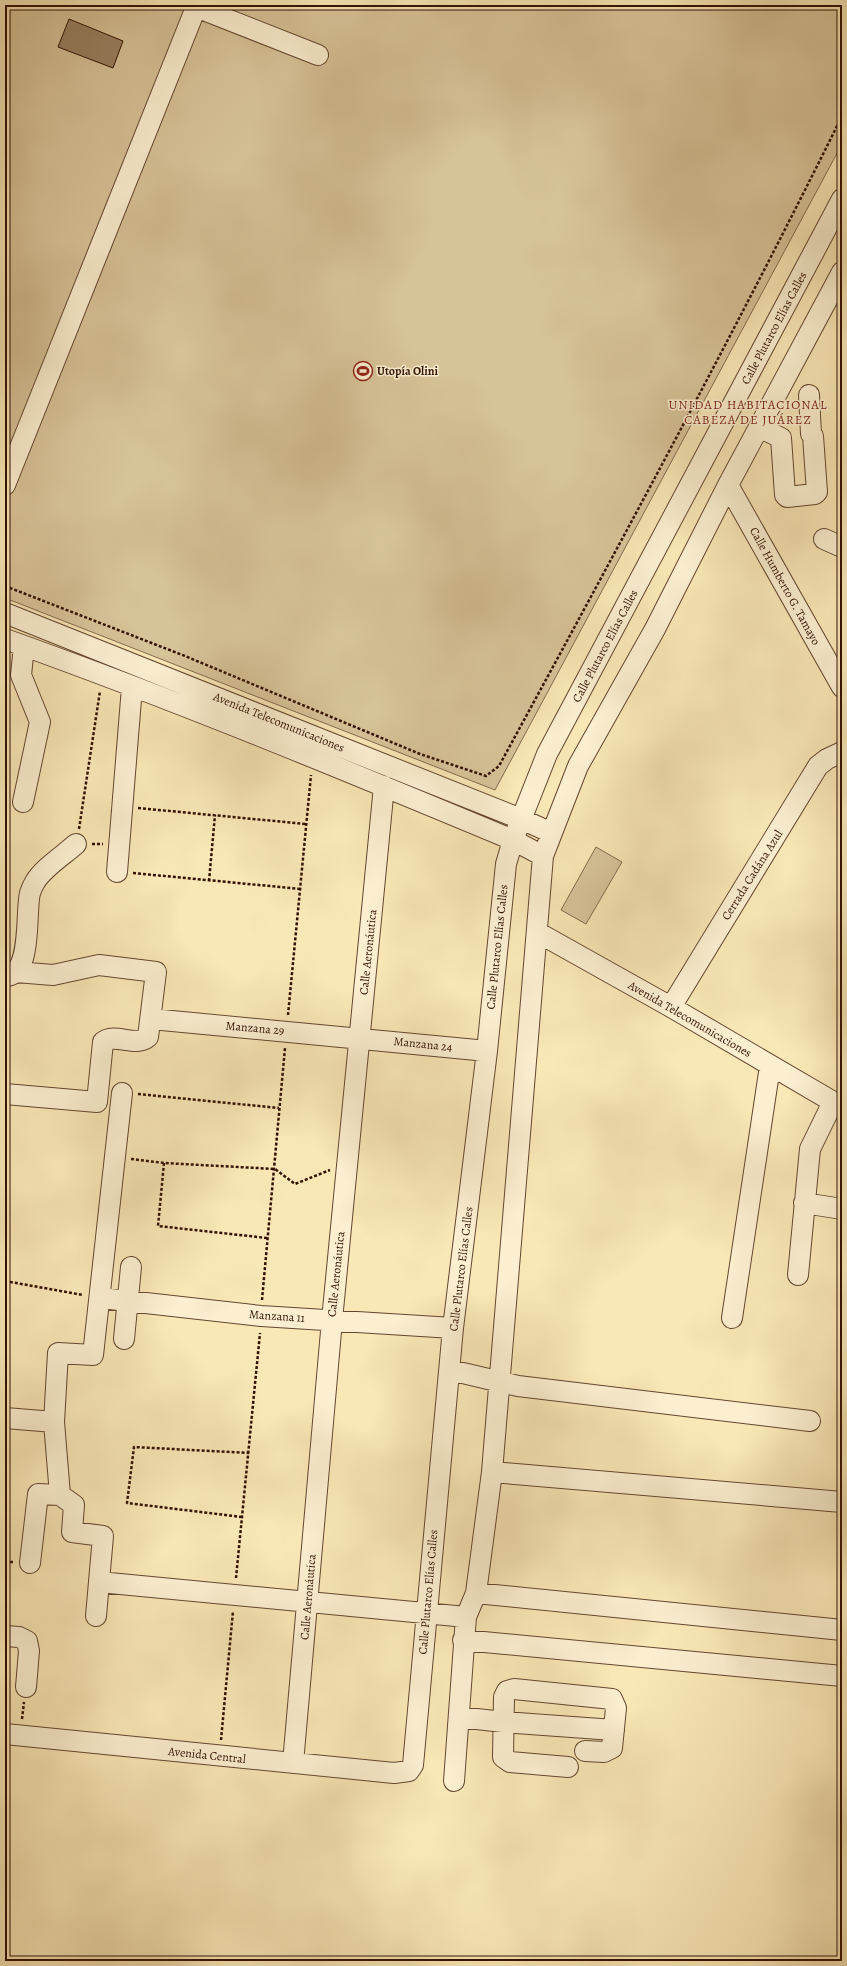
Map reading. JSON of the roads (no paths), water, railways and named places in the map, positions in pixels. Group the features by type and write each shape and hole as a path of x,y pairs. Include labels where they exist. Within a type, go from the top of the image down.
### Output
{"street":[{"path":"5,485 197,6 318,55"},
{"name":"Calle Plutarco Elías Calles","path":"409,1771 413,1765 415,1756 426,1614 454,1328 487,1051 506,864 521,819 548,754 842,199"},
{"path":"454,1781 463,1640 466,1617 476,1593 492,1472 544,856 578,766 655,628 759,427 832,307 842,272"},
{"path":"781,438 785,495 787,497 815,494 817,492 813,436 811,434 809,395"},
{"path":"759,427 781,438 811,434"},
{"name":"Calle Humberto G. Tamayo","path":"728,485 842,688"},
{"name":"Avenida Telecomunicaciones","path":"5,613 521,819 552,833"},
{"name":"Avenida Telecomunicaciones","path":"5,639 103,675 384,786 513,840 544,856"},
{"path":"23,802 40,722 21,675 24,646"},
{"path":"117,872 132,687"},
{"name":"Cerrada Cadána Azul","path":"671,1007 818,766 827,759 842,752"},
{"name":"Calle Aeronáutica","path":"293,1763 332,1320 384,786"},
{"path":"10,974 22,964 30,893 36,880 76,844"},
{"name":"Avenida Telecomunicaciones","path":"537,932 671,1007 838,1105"},
{"path":"5,1094 97,1102 103,1042 111,1038 145,1040 150,1033 156,972 99,964 53,976 10,974"},
{"name":"Manzana 29","path":"151,1019 359,1037"},
{"name":"Manzana 24","path":"359,1037 487,1051"},
{"path":"732,1318 770,1066"},
{"path":"60,1495 54,1422 58,1353 94,1355 122,1093"},
{"path":"798,1275 810,1149 838,1105"},
{"path":"804,1203 842,1209"},
{"path":"124,1340 131,1267"},
{"name":"Manzana 11","path":"101,1298 261,1316 454,1328"},
{"path":"450,1370 499,1380 518,1386 810,1421"},
{"path":"5,1418 54,1422"},
{"path":"492,1472 842,1502"},
{"path":"30,1564 38,1494 60,1495 74,1505 72,1532 103,1536 96,1616"},
{"path":"99,1582 466,1617"},
{"path":"476,1593 842,1630"},
{"path":"5,1636 19,1637 26,1641 29,1651 26,1687"},
{"path":"463,1640 842,1676"},
{"path":"568,1767 506,1761 502,1753 505,1694 507,1691 514,1689 609,1698 614,1701 613,1744 608,1752 586,1751"},
{"path":"459,1717 503,1722 614,1730"},
{"name":"Avenida Central","path":"12,1735 394,1773 409,1771"}],"place":[{"name":"Utopía Olini","path":"363,371"}],"district":[{"name":"UNIDAD HABITACIONAL CABEZA DE JUÁREZ","path":"748,412"}]}
